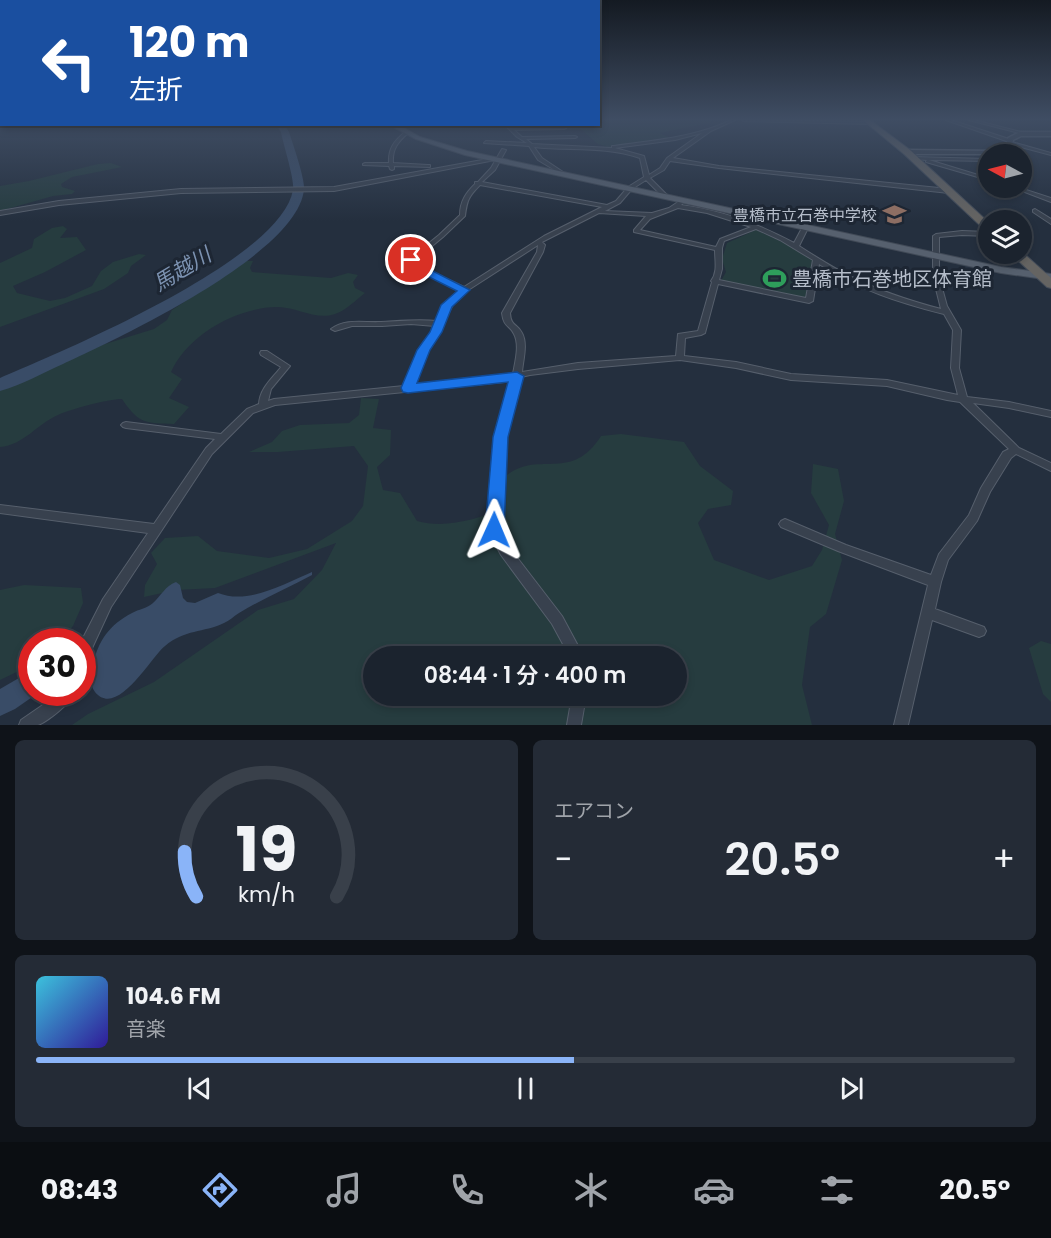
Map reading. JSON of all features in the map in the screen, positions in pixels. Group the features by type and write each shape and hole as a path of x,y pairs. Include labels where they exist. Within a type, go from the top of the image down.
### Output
{"highway":[{"path":"910,154 978,218"},
{"path":"1029,264 1048,279"}],"main road":[{"path":"470,154 665,196 681,203 804,226 937,257 1048,279"}],"street":[{"path":"391,154 391,165 398,176"},
{"path":"465,290 413,266 410,264 411,260 463,215 464,205 477,183 493,169 501,154"},
{"path":"535,154 560,173"},
{"path":"631,154 642,157 647,178 665,196"},
{"path":"408,388 423,350 440,324 447,305 465,290 539,242 609,208 630,189 662,169 676,154"},
{"path":"913,156 978,156"},
{"path":"913,156 978,156"},
{"path":"913,156 978,175"},
{"path":"669,159 718,167 950,191"},
{"path":"0,213 59,203 200,190 334,189 444,167 496,160"},
{"path":"366,165 444,167"},
{"path":"477,183 609,208"},
{"path":"1032,193 1051,200"},
{"path":"719,249 636,231 642,222 652,215 681,203 693,206 793,245 816,261 869,288 945,312"},
{"path":"1035,211 1051,222"},
{"path":"600,212 652,215"},
{"path":"793,245 796,245 810,212"},
{"path":"680,358 681,336 701,333 719,270 717,258 722,240 754,228"},
{"path":"978,234 962,233 936,237 937,257 934,264 936,277 945,312 958,335 955,368 963,399 1016,450 1051,467"},
{"path":"539,242 542,245 540,252 506,318 521,339 517,376 501,437 494,530 505,551 557,620 571,646"},
{"path":"714,281 809,301 816,261"},
{"path":"334,329 346,323 381,324 417,321 440,324"},
{"path":"263,405 262,397 266,390 286,366 264,353"},
{"path":"95,628 107,603 198,465 222,437 250,411 274,402 517,376 578,366 680,358 736,365 791,377 887,383 1051,414"},
{"path":"126,425 222,437"},
{"path":"901,725 935,582 943,558 972,518 1007,455 1016,450"},
{"path":"0,509 155,529"},
{"path":"785,524 842,548 935,582"},
{"path":"928,613 979,631"},
{"path":"26,725 54,706"},
{"path":"574,725 577,706"}],"green space":[{"path":"111,163 122,167 72,177 61,184 62,187 75,191 72,194 53,196 0,211 0,186"},
{"path":"63,226 67,229 60,238 77,237 86,250 13,286 17,293 50,301 65,298 92,286 101,271 113,262 139,254 146,255 131,266 128,273 104,289 0,327 0,263 32,248 34,239 52,228"},
{"path":"756,230 793,247 813,260 805,299 721,281 726,272 722,259 727,243"},
{"path":"246,261 253,261 250,268 252,272 331,278 348,273 358,275 353,282 355,288 365,293 343,310 328,316 276,307 245,313 214,326 188,347 171,372 182,379 169,398 189,407 174,424 144,421 133,413 122,399 116,399 58,415 16,442 0,447 0,388 102,345 154,329 167,320 172,310"},
{"path":"361,398 379,399 373,428 391,430 390,455 377,467 383,490 400,493 417,521 439,524 462,522 506,507 507,475 519,468 531,465 555,464 578,458 590,450 601,436 621,434 684,442 700,466 733,491 731,505 708,509 698,523 714,560 769,580 812,566 822,550 829,525 811,493 813,464 838,469 844,501 835,534 842,560 826,614 810,627 802,685 812,725 72,725 88,714 154,682 258,610 294,599 322,570 336,543 215,588 176,590 144,597 145,585 157,564 151,553 165,538 198,536 217,551 269,558 307,549 352,521 363,506 368,466 354,446 249,452 272,442 282,431 300,425 349,423 359,415"},
{"path":"24,585 81,588 83,603 71,628 18,628 18,671 0,680 0,590"},
{"path":"1041,641 1051,644 1051,702 1043,694 1029,648"}],"water":[{"path":"312,572 312,575 226,622 172,641 159,652 133,683 113,698 104,698 96,693 96,655 101,641 117,623 148,607 172,584 176,582 180,585 183,598 187,602 195,603 218,593 230,596 254,595"},
{"path":"18,679 19,706 0,716 0,689"}],"waterway":[{"name":"馬越川","path":"0,385 120,330 171,303 219,275 259,245 288,216 299,189 290,154"}],"place":[{"name":"豊橋市立石巻中学校","path":"895,215"},
{"name":"豊橋市石巻地区体育館","path":"774,279"}],"route":[{"path":"411,260 410,264 413,266 465,290 447,305 436,332 423,350 408,388 517,376 501,437 494,530"}]}
